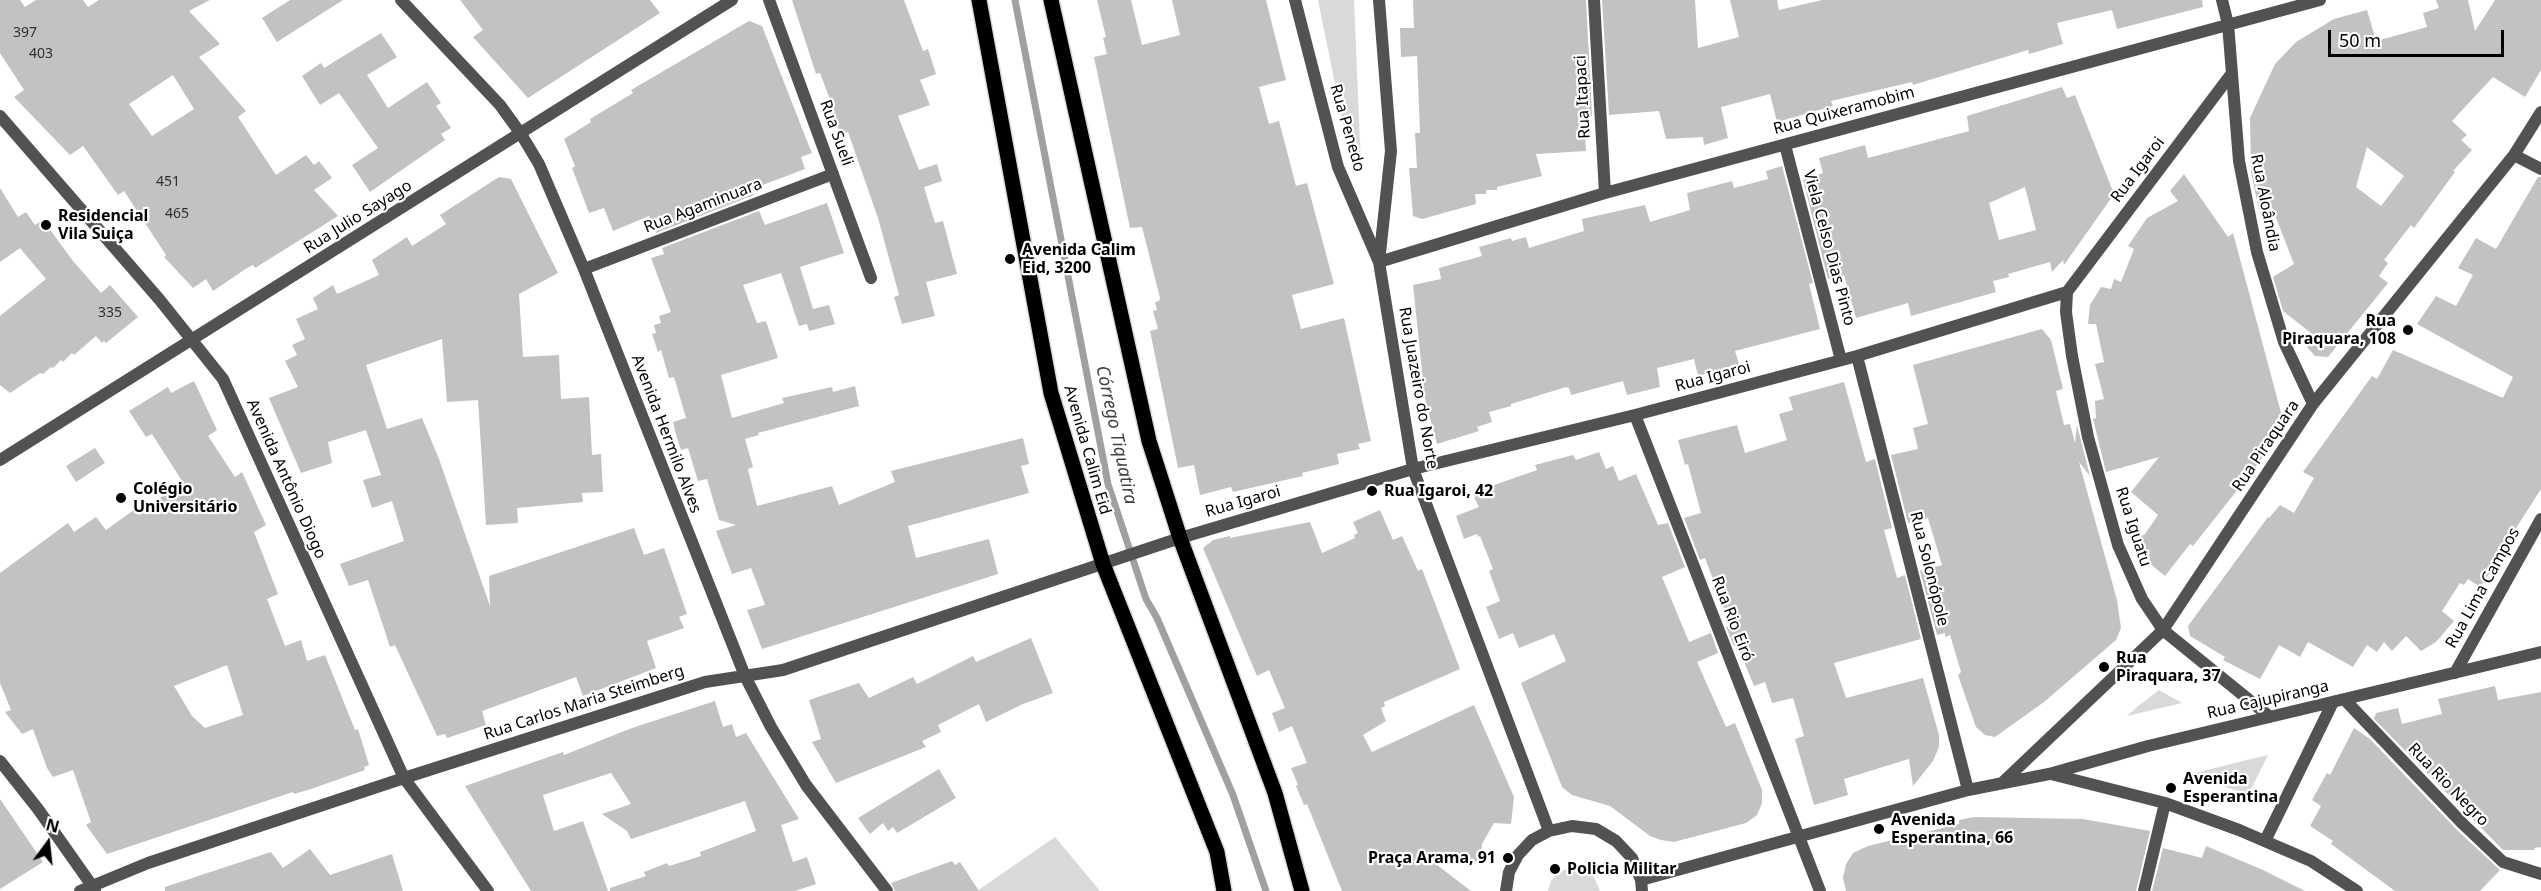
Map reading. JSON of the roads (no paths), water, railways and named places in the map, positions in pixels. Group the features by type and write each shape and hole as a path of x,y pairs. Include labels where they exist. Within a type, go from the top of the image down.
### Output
{"main road":[{"name":"Avenida Calim Eid","path":"979,0 1051,393 1217,852 1224,891"},
{"path":"1051,0 1149,441 1180,538 1275,793 1302,891"}],"street":[{"name":"Avenida Hermilo Alves","path":"401,0 500,105 539,164 584,269 745,676 771,727 806,785 887,891"},
{"name":"Rua Julio Sayago","path":"0,460 732,0"},
{"name":"Rua Sueli","path":"769,0 871,278"},
{"name":"Rua Penedo","path":"1295,0 1338,167 1379,262"},
{"name":"Rua Juazeiro do Norte","path":"1379,0 1391,150 1379,262 1413,469 1550,831"},
{"name":"Rua Itapaci","path":"1594,0 1605,193"},
{"name":"Rua Aloândia","path":"2222,0 2228,24 2239,161 2257,252 2284,342 2313,404"},
{"name":"Rua Quixeramobim","path":"1379,262 1605,193 2320,0"},
{"name":"Rua Igaroi","path":"1110,561 1413,469 1635,415 1857,356 2067,292 2232,73"},
{"name":"Rua Piraquara","path":"2003,783 2163,630 2313,404 2514,154 2541,112"},
{"name":"Avenida Antônio Diogo","path":"0,116 82,209 223,379 404,778 488,891"},
{"name":"Viela Celso Dias Pinto","path":"1785,145 1841,360"},
{"path":"2514,154 2541,169"},
{"name":"Rua Agaminuara","path":"584,269 833,174"},
{"name":"Rua Iguatu","path":"2067,292 2066,312 2072,356 2088,437 2118,545 2142,599 2163,630 2270,717"},
{"name":"Rua Solonópole","path":"1857,356 1968,790"},
{"name":"Rua Rio Eiró","path":"1635,415 1820,891"},
{"name":"Rua Lima Campos","path":"2455,673 2541,519"},
{"name":"Rua Carlos Maria Steimberg","path":"89,889 148,863 404,778 705,682 783,670 1110,561"},
{"name":"Rua Cajupiranga","path":"2003,783 2049,774 2148,746 2541,652"},
{"path":"2265,841 2339,701"},
{"name":"Rua Rio Negro","path":"2339,701 2503,862 2541,874"},
{"path":"0,761 38,809 89,889"},
{"path":"2049,774 2165,803 2311,861 2357,891"},
{"path":"1506,891 1509,872 1518,855 1532,840 1550,831 1572,826 1596,829 1616,840 1632,858 1642,886 1798,836 1968,790 2003,783"},
{"path":"2144,891 2165,803"}],"waterway":[{"name":"Córrego Tiquatira","path":"1015,0 1108,484 1146,599 1157,618 1233,795 1266,891"}],"place":[{"name":"Residencial Vila Suiça","path":"46,225"},
{"name":"Avenida Calim Eid, 3200","path":"1010,259"},
{"name":"Rua Piraquara, 108","path":"2408,330"},
{"name":"Rua Igaroi, 42","path":"1372,491"},
{"name":"Colégio Universitário","path":"121,498"},
{"name":"Rua Piraquara, 37","path":"2104,667"},
{"name":"Avenida Esperantina","path":"2171,788"},
{"name":"Avenida Esperantina, 66","path":"1879,829"},
{"name":"Praça Arama, 91","path":"1508,858"},
{"name":"Policia Militar","path":"1555,869"}]}
